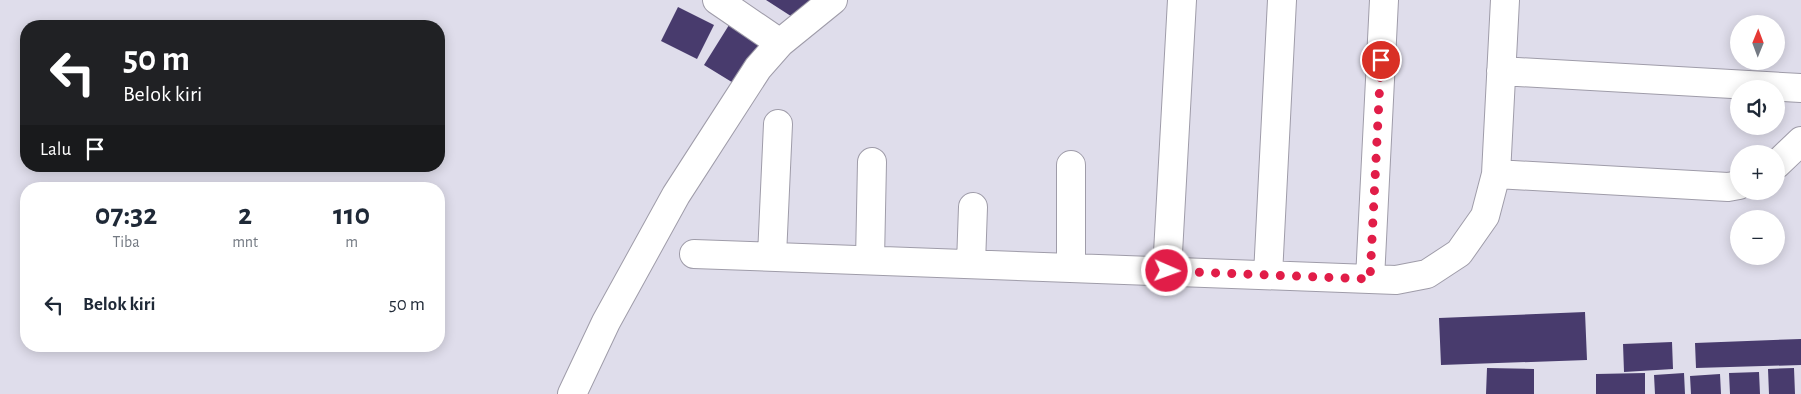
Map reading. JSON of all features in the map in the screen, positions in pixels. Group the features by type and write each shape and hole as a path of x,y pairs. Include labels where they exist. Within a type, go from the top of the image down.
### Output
{"street":[{"path":"717,0 780,43"},
{"path":"572,394 606,322 676,195 758,68 780,43 833,0"},
{"path":"1167,271 1182,0"},
{"path":"1268,275 1282,0"},
{"path":"1370,279 1384,0"},
{"path":"694,254 1396,280 1427,274 1460,252 1485,216 1496,174 1505,0"},
{"path":"1501,71 1801,88"},
{"path":"772,256 778,124"},
{"path":"1785,156 1801,141"},
{"path":"870,260 872,162"},
{"path":"1071,165 1071,268"},
{"path":"1496,174 1730,187"},
{"path":"971,264 973,207"}],"building":[{"path":"766,0 811,0 797,20"},
{"path":"678,7 714,25 697,59 661,41"},
{"path":"729,25 760,44 735,84 704,65"},
{"path":"1585,312 1587,360 1441,365 1439,318"},
{"path":"1801,339 1801,365 1696,368 1695,343"},
{"path":"1672,342 1673,369 1624,372 1623,344"},
{"path":"1487,368 1534,369 1534,394 1486,394"},
{"path":"1794,368 1795,394 1769,394 1768,369"},
{"path":"1759,372 1760,394 1730,394 1729,373"},
{"path":"1645,373 1645,394 1596,394 1596,374"},
{"path":"1684,373 1685,394 1655,394 1654,375"},
{"path":"1720,374 1721,394 1691,394 1690,376"}],"route":[{"path":"1167,271 1370,279 1381,60"}]}
